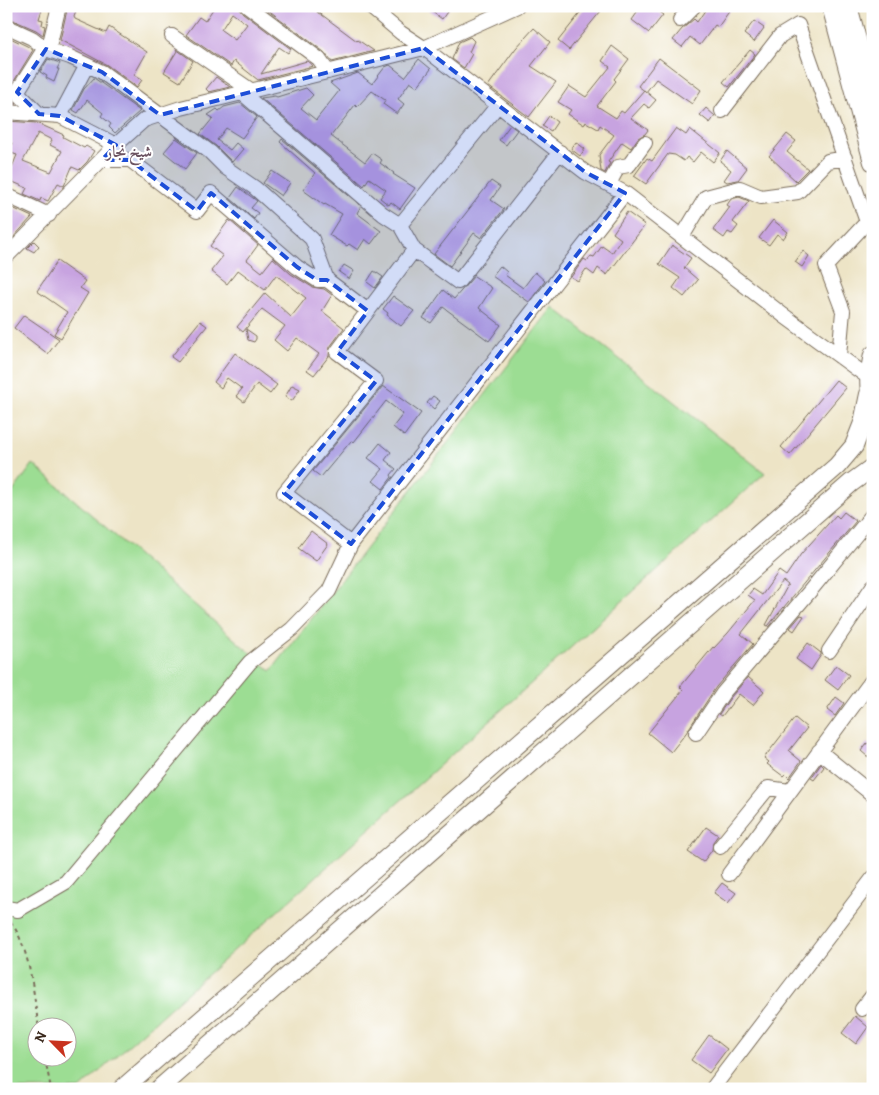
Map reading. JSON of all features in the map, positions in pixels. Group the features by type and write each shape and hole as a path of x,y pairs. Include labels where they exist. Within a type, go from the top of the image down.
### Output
{"main road":[{"path":"831,6 873,162"},
{"path":"848,6 873,99"},
{"path":"122,1089 837,466 854,446 871,399 868,377 873,355"},
{"path":"159,1089 851,483 873,467"}],"street":[{"path":"39,114 17,92 43,51 49,47 59,6"},
{"path":"248,6 319,59 328,72"},
{"path":"6,258 116,145 144,120 424,48 517,6"},
{"path":"680,20 694,6"},
{"path":"373,8 401,33 424,48 585,172 625,193 868,377"},
{"path":"722,111 780,36 798,25 868,222 826,266 843,311 839,356"},
{"path":"6,26 32,38 46,49 70,57 102,72 210,152 226,168 255,188 312,239 327,280 368,311"},
{"path":"172,36 247,92 383,214 400,225 414,250 458,282 560,152"},
{"path":"60,116 87,65"},
{"path":"400,225 498,105"},
{"path":"6,112 60,116 116,145"},
{"path":"609,184 618,167 629,165 645,143"},
{"path":"682,237 706,197 740,188 761,197 798,192 828,161 845,158"},
{"path":"102,160 130,160 197,211 211,193 297,267 317,280 327,280"},
{"path":"6,908 18,910 66,882 250,662 292,629 329,591 351,544 625,193"},
{"path":"6,195 48,215"},
{"path":"351,544 284,493 376,381 337,352 414,250"},
{"path":"696,733 723,693 873,514"},
{"path":"829,651 873,586"},
{"path":"728,874 873,679"},
{"path":"819,751 873,795"},
{"path":"720,847 768,788 790,791"},
{"path":"712,1089 873,878"},
{"path":"862,1009 873,995"}],"path":[{"path":"11,922 24,948 37,1018"},
{"path":"47,1068 51,1089"}],"highlighted area":[{"path":"424,48 585,172 625,193 351,544 284,493 376,381 337,352 368,311 327,280 317,280 297,267 211,193 197,211 130,160 102,160 116,145 60,116 39,114 17,92 46,49 102,72 160,115"}],"green space":[{"path":"553,307 765,473 80,1089 6,1089 6,877 10,869 6,867 6,501 33,464 271,671"}],"building":[{"path":"6,6 43,6 39,19 43,20 42,25 45,26 43,35 6,17"},
{"path":"68,6 78,6 75,19 106,33 109,27 147,52 134,75 142,80 137,87 107,65 60,40"},
{"path":"215,6 237,6 243,13 291,49 288,53 279,47 261,74 307,61 313,66 258,80 234,61 231,66 186,35 199,17 205,21","holes":["232,13 247,24 235,40 221,30"]},
{"path":"263,6 310,6 357,41 374,51 332,62 324,52"},
{"path":"424,6 451,6 442,19"},
{"path":"586,6 605,6 569,50 558,41"},
{"path":"642,6 651,6 663,15 649,33 632,20"},
{"path":"708,6 733,6 718,27 715,25 700,45 690,37 682,47 673,40 694,19 697,22"},
{"path":"754,21 764,28 754,42 744,34"},
{"path":"534,28 550,42 531,66 556,82 529,117 488,86 516,48"},
{"path":"6,36 33,50 8,91 17,104 6,103"},
{"path":"470,37 474,41 469,52 472,54 464,68 452,59 459,42"},
{"path":"612,46 629,59 614,79 616,81 597,106 616,118 621,111 624,113 644,90 656,100 649,108 644,104 631,118 648,130 638,138 631,148 622,142 608,162 610,163 605,173 601,171 599,155 614,135 600,125 598,129 586,122 584,125 568,114 571,110 558,102 569,86 586,97 610,67 602,61"},
{"path":"176,49 193,61 180,82 164,72 177,51"},
{"path":"750,50 755,54 729,87 723,82"},
{"path":"659,58 701,90 692,104 656,79 646,92 638,86"},
{"path":"48,59 60,63 54,82 40,72"},
{"path":"419,59 431,69 417,87 410,82 398,99 404,104 397,114 383,104 385,100 372,91 357,107 355,105 331,136 365,162 372,153 382,160 380,163 393,174 415,188 400,209 391,202 389,205 380,198 386,190 369,178 364,186 261,98 277,97 306,88 313,95 301,108 316,120 339,91 330,83 358,73 372,84 385,67 390,65 405,77"},
{"path":"216,77 230,87 209,92 206,89"},
{"path":"94,78 140,111 115,133 109,127 111,124 101,116 103,113 87,100 78,113 73,110 84,89"},
{"path":"240,103 257,117 242,138 226,128 217,140 230,150 236,143 243,149 232,162 216,146 200,134 213,118 208,115 217,109 219,111 224,107"},
{"path":"706,108 715,116 710,123 700,115"},
{"path":"549,116 557,122 551,131 542,126"},
{"path":"6,121 37,123 64,135 63,137 84,148 86,146 94,151 79,170 72,167 64,186 58,183 48,201 41,198 40,201 24,194 27,188 6,179 6,170 10,172 17,155 8,152 12,143 6,141","holes":["38,133 52,140 50,145 62,151 51,172 23,161"]},
{"path":"510,125 517,130 506,145 499,140"},
{"path":"676,128 686,135 690,129 720,153 713,162 701,152 693,162 687,157 684,161 675,155 668,154 646,184 634,176 647,158 652,161"},
{"path":"787,134 796,141 787,152 808,169 796,181 769,156"},
{"path":"176,138 197,153 185,169 164,152"},
{"path":"282,139 361,206 357,213 381,231 371,244 365,239 358,250 349,244 347,246 329,235 342,214 324,205 303,190 315,173 280,142"},
{"path":"576,142 585,149 580,156 571,149"},
{"path":"727,151 747,168 738,180 727,182 724,180 731,170 720,161"},
{"path":"272,171 290,183 281,196 263,183"},
{"path":"491,181 500,187 491,200 504,209 481,238 474,233 450,266 434,254"},
{"path":"238,187 257,201 251,208 258,213 254,219 230,198"},
{"path":"739,197 749,201 733,222 738,226 732,234 728,232 724,238 713,230 730,207 727,205 731,199"},
{"path":"6,205 32,217 11,240 9,239 12,234 6,231"},
{"path":"627,212 645,225 607,275 598,268 594,275 586,269 578,281 571,277 584,259 587,261 591,256 594,257 602,246 612,253 621,239 613,233"},
{"path":"229,220 258,245 247,260 262,272 273,258 291,274 312,287 324,289 332,295 322,311 344,328 330,347 329,356 314,375 307,370 319,354 297,338 287,351 274,340 285,326 262,309 243,332 237,327 265,293 291,317 306,298 276,275 265,290 238,270 227,284 211,271 223,256 210,246"},
{"path":"773,220 788,232 783,239 777,234 769,245 759,238"},
{"path":"34,241 39,246 34,252 27,248"},
{"path":"672,245 691,258 684,268 698,280 684,297 673,288 680,278 659,264"},
{"path":"803,251 809,256 802,267 795,262"},
{"path":"57,261 85,281 80,288 88,293 61,338 54,334 67,312 37,291"},
{"path":"344,265 354,271 349,279 339,272"},
{"path":"500,266 507,272 505,275 523,288 535,272 545,281 529,302 492,276"},
{"path":"374,271 383,277 375,288 367,282"},
{"path":"474,276 492,288 479,308 501,325 489,341 443,307 431,323 423,318 443,290 454,299"},
{"path":"393,296 414,311 401,326 387,315 388,313 383,309"},
{"path":"24,315 59,339 48,354 14,328"},
{"path":"200,321 207,326 178,362 171,357"},
{"path":"246,329 256,336 254,342 248,340"},
{"path":"235,353 277,385 270,394 257,384 244,402 236,396 242,389 227,378 221,388 214,382"},
{"path":"836,380 846,388 790,455 781,447"},
{"path":"292,385 300,389 292,401 285,397"},
{"path":"383,386 421,413 404,436 393,427 403,414 386,401 354,442 351,441 321,477 313,471"},
{"path":"433,396 440,401 434,409 427,403"},
{"path":"380,443 391,452 385,460 396,469 383,489 373,481 383,469 368,458"},
{"path":"844,512 856,521 768,626 766,625 788,585 783,581 741,634 753,644 716,687 686,733 671,752 648,733 683,690 680,687 755,600 748,595 753,589 762,595 779,571 786,576 801,554 836,515 839,518"},
{"path":"311,531 328,544 316,561 298,548"},
{"path":"801,615 804,616 794,631 790,628"},
{"path":"808,643 821,653 811,670 796,659"},
{"path":"836,665 849,675 838,690 825,680"},
{"path":"748,677 764,691 753,705 739,694 722,716 719,714 730,698"},
{"path":"836,697 844,703 835,716 827,710"},
{"path":"795,718 807,728 789,751 801,761 789,778 785,774 783,776 767,764 769,762 764,758"},
{"path":"867,743 873,747 873,751 868,757 861,751"},
{"path":"821,764 824,767 814,780 811,778"},
{"path":"706,827 718,835 713,842 712,850 703,862 688,852"},
{"path":"722,883 736,893 728,903 714,893"},
{"path":"855,1016 868,1027 856,1044 842,1033"},
{"path":"709,1035 727,1049 709,1073 691,1060"}],"district":[{"name":"شيخ نجار","path":"129,151"}]}
